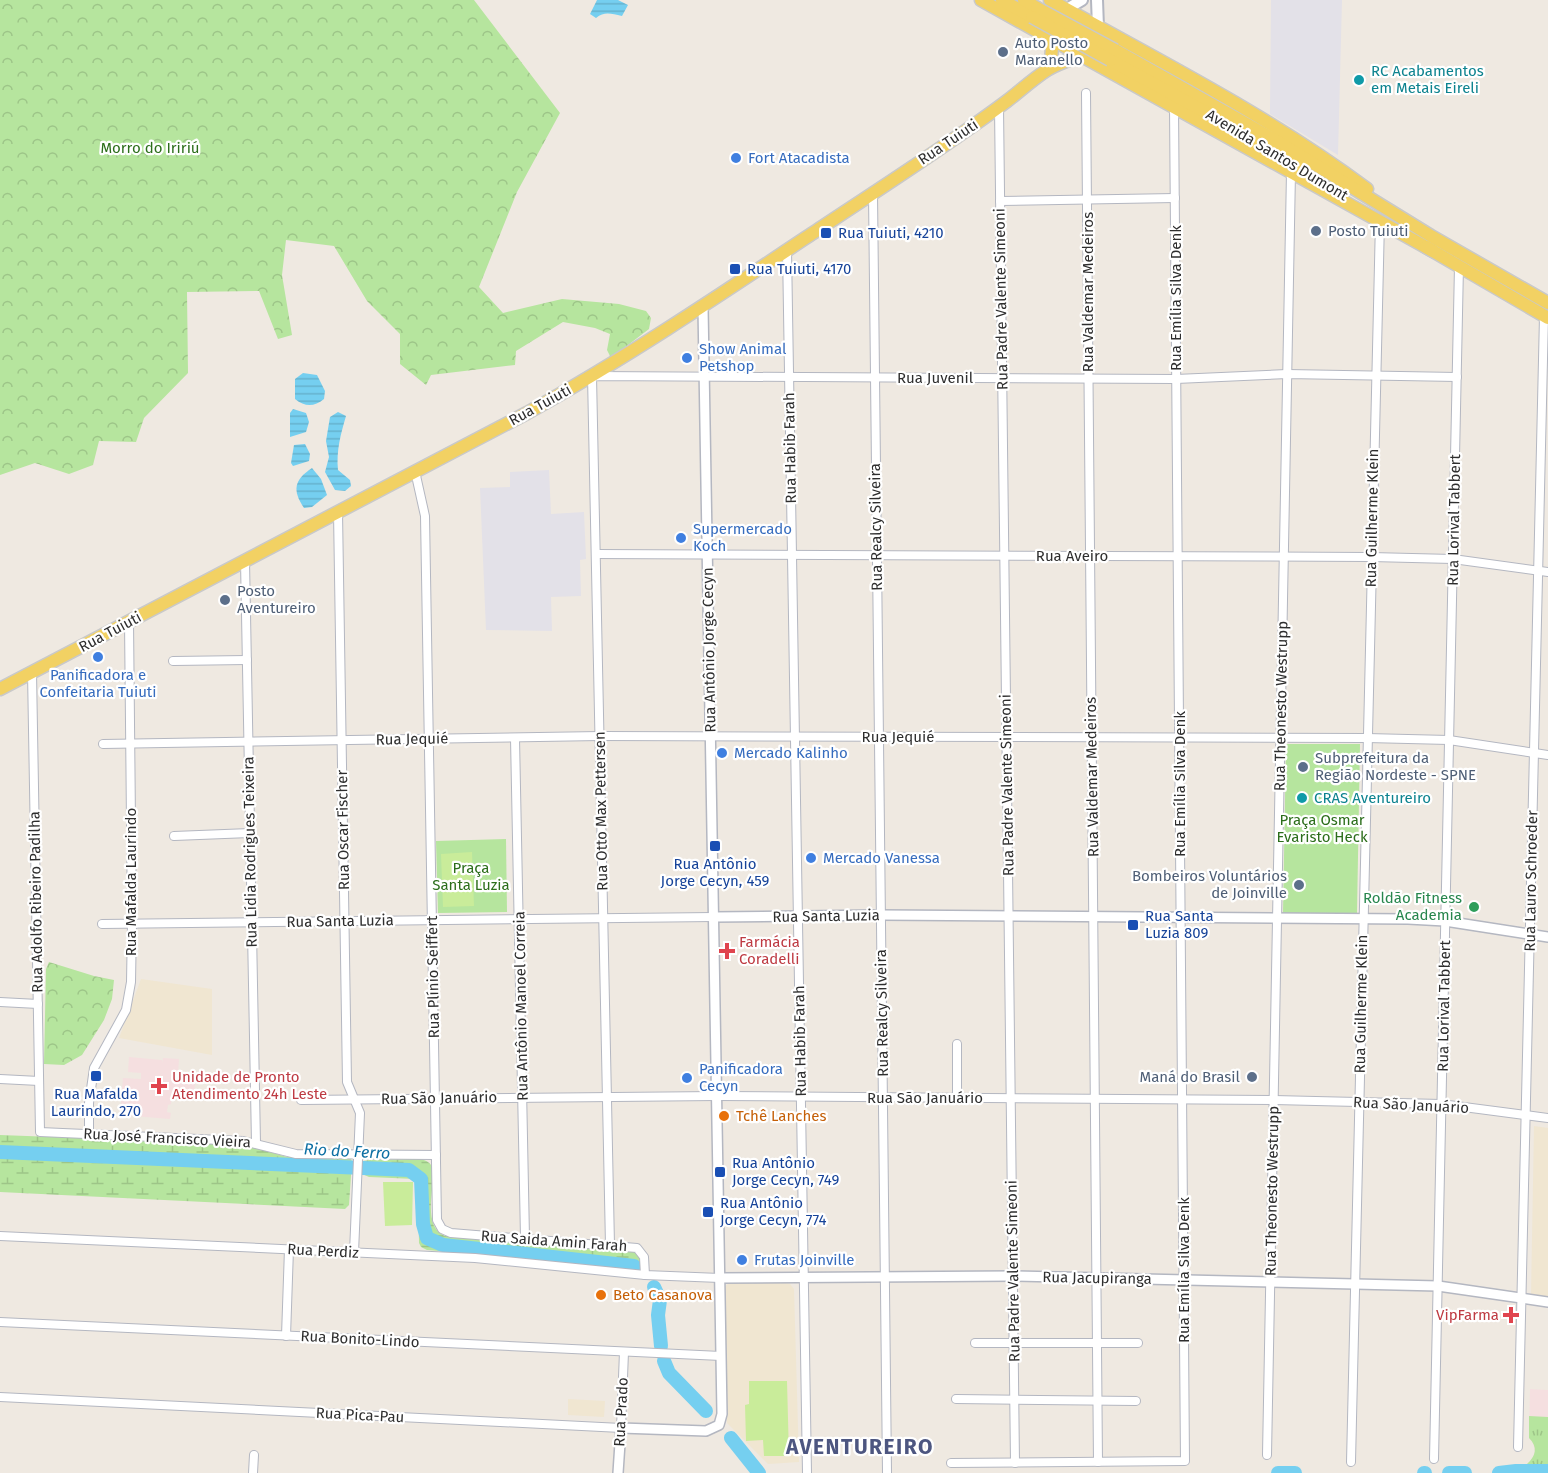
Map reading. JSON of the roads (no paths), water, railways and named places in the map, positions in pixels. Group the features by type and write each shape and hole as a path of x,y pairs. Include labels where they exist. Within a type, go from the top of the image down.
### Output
{"main road":[{"path":"981,0 1433,251"},
{"name":"Avenida Santos Dumont","path":"1002,0 1035,12 1275,140 1431,236 1548,303"},
{"name":"Avenida Santos Dumont","path":"1024,0 1035,12"},
{"path":"1050,0 1298,140 1431,236"},
{"path":"1048,69 1057,15 1082,0"},
{"path":"1097,0 1098,27"},
{"name":"Rua Tuiuti","path":"0,689 527,413 592,376 703,307 873,193 999,107 1048,69 1080,55 1095,42 1098,27"},
{"name":"Avenida Santos Dumont","path":"1113,55 1244,133 1433,251 1546,317"},
{"path":"1065,62 1093,62"}],"street":[{"name":"Rua Valdemar Medeiros","path":"1086,93 1098,1462"},
{"name":"Rua Padre Valente Simeoni","path":"999,107 1015,1463"},
{"name":"Rua Emília Silva Denk","path":"1098,1462 1185,1461 1174,107"},
{"name":"Rua Theonesto Westrupp","path":"1267,1455 1291,172"},
{"name":"Rua Realcy Silveira","path":"873,193 887,1473"},
{"path":"1000,201 1175,198"},
{"name":"Rua Guilherme Klein","path":"1351,1462 1380,221"},
{"name":"Rua Habib Farah","path":"787,250 807,1473"},
{"name":"Rua Lorival Tabbert","path":"1434,1459 1459,266"},
{"name":"Rua Antônio Jorge Cecyn","path":"703,307 722,1414 719,1425"},
{"name":"Rua Lauro Schroeder","path":"1518,1447 1546,317"},
{"name":"Rua Juvenil","path":"592,376 1176,379 1287,374 1457,377"},
{"name":"Rua Otto Max Pettersen","path":"592,376 610,1245"},
{"name":"Rua Plínio Seiffert","path":"416,471 425,516 437,1220 442,1230"},
{"name":"Rua Oscar Fischer","path":"338,512 347,1082 360,1113 354,1252"},
{"name":"Rua Aveiro","path":"596,554 1371,557 1453,559 1548,572"},
{"name":"Rua Lídia Rodrigues Teixeira","path":"245,561 256,1143"},
{"name":"Rua Mafalda Laurindo","path":"88,1134 89,1103 94,1068 126,1010 129,996 132,924 129,621"},
{"path":"173,661 247,660"},
{"name":"Rua Adolfo Ribeiro Padilha","path":"32,672 40,1132"},
{"name":"Rua Jequié","path":"103,744 600,736 1281,737 1449,740 1548,755"},
{"name":"Rua Antônio Manoel Correia","path":"515,738 525,1238"},
{"path":"174,836 250,833"},
{"name":"Rua Santa Luzia","path":"102,924 880,915 1277,918 1445,921 1548,937"},
{"path":"0,1002 38,1004"},
{"path":"957,1044 957,1098"},
{"path":"0,1079 39,1081"},
{"name":"Rua São Januário","path":"301,1100 717,1096 1274,1100 1442,1104 1548,1118"},
{"name":"Rua José Francisco Vieira","path":"40,1132 256,1143 296,1154 357,1158 436,1155"},
{"name":"Rua Saida Amin Farah","path":"442,1230 452,1233 610,1245 640,1250 644,1257 645,1275"},
{"name":"Rua Perdiz","path":"0,1236 475,1258 645,1275"},
{"path":"286,1335 289,1249"},
{"name":"Rua Jacupiranga","path":"645,1275 720,1278 1013,1276 1438,1286 1548,1302"},
{"name":"Rua Bonito-Lindo","path":"0,1322 721,1356"},
{"path":"975,1343 1138,1343"},
{"name":"Rua Prado","path":"618,1473 624,1352"},
{"name":"Rua Pica-Pau","path":"0,1397 621,1428 706,1431 719,1425"},
{"path":"956,1399 1136,1401"},
{"path":"254,1455 254,1473"},
{"path":"951,1463 1098,1462"}],"water":[{"path":"597,0 618,0 628,5 622,16 605,14 596,18 590,14"},
{"path":"303,373 317,375 325,391 324,399 320,402 310,405 302,404 295,399 295,379"},
{"path":"293,409 306,413 309,422 306,432 290,437 290,413"},
{"path":"338,412 346,416 338,456 338,470 350,480 351,486 345,491 335,490 325,472 329,457 326,441 330,417"},
{"path":"305,444 310,454 309,461 293,466 291,463 294,445"},
{"path":"312,468 321,479 327,495 312,507 304,508 298,496 298,481"}],"waterway":[{"name":"Rio do Ferro","path":"0,1152 409,1170 421,1179 423,1224 427,1238 443,1245 634,1266"},
{"name":"Rio do Ferro","path":"654,1287 660,1300 658,1315 661,1346"},
{"name":"Rio do Ferro","path":"664,1361 669,1373 706,1411"},
{"name":"Rio do Ferro","path":"731,1438 759,1473"},
{"path":"1499,1473 1548,1471"},
{"path":"1278,1473 1295,1473"},
{"path":"1449,1473 1465,1473"}],"place":[{"name":"Auto Posto Maranello","path":"1003,52"},
{"name":"RC Acabamentos em Metais Eireli","path":"1359,80"},
{"name":"Fort Atacadista","path":"736,158"},
{"name":"Posto Tuiuti","path":"1316,231"},
{"name":"Rua Tuiuti, 4210","path":"826,233"},
{"name":"Rua Tuiuti, 4170","path":"735,269"},
{"name":"Show Animal Petshop","path":"687,358"},
{"name":"Supermercado Koch","path":"681,538"},
{"name":"Posto Aventureiro","path":"225,600"},
{"name":"Panificadora e Confeitaria Tuiuti","path":"98,657"},
{"name":"Mercado Kalinho","path":"722,753"},
{"name":"Subprefeitura da Região Nordeste - SPNE","path":"1303,767"},
{"name":"CRAS Aventureiro","path":"1302,798"},
{"name":"Rua Antônio Jorge Cecyn, 459","path":"715,846"},
{"name":"Mercado Vanessa","path":"811,858"},
{"name":"Bombeiros Voluntários de Joinville","path":"1299,885"},
{"name":"Roldão Fitness Academia","path":"1474,907"},
{"name":"Rua Santa Luzia 809","path":"1133,925"},
{"name":"Farmácia Coradelli","path":"727,951"},
{"name":"Rua Mafalda Laurindo, 270","path":"96,1076"},
{"name":"Maná do Brasil","path":"1252,1077"},
{"name":"Panificadora Cecyn","path":"687,1078"},
{"name":"Unidade de Pronto Atendimento 24h Leste","path":"159,1086"},
{"name":"Tchê Lanches","path":"724,1116"},
{"name":"Rua Antônio Jorge Cecyn, 749","path":"720,1172"},
{"name":"Rua Antônio Jorge Cecyn, 774","path":"708,1212"},
{"name":"Frutas Joinville","path":"742,1260"},
{"name":"Beto Casanova","path":"601,1295"},
{"name":"VipFarma","path":"1511,1315"}],"district":[{"name":"AVENTUREIRO","path":"860,1447"}],"park label":[{"name":"Morro do Iririú","path":"150,148"},
{"name":"Praça Osmar Evaristo Heck","path":"1322,828"},
{"name":"Praça Santa Luzia","path":"471,876"}]}
